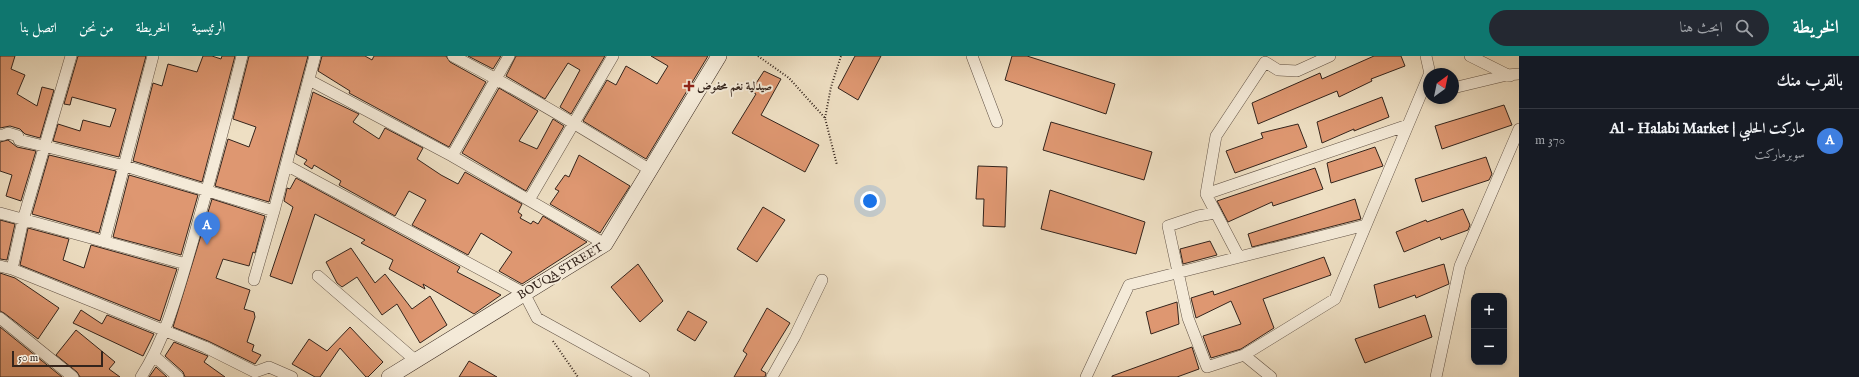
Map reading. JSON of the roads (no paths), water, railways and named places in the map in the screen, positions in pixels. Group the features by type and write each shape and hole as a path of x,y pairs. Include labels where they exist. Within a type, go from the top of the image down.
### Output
{"street":[{"path":"12,270 23,220 71,56"},
{"path":"104,242 153,56"},
{"path":"141,377 154,356 164,331 186,264 242,56"},
{"path":"254,280 315,56"},
{"path":"453,56 496,78 574,123 650,170"},
{"path":"452,156 509,56"},
{"path":"528,200 613,56"},
{"name":"BOUQA STREET","path":"389,377 605,244 719,56"},
{"path":"972,56 997,122"},
{"path":"1239,257 1206,194 1216,136 1265,62 1278,70 1297,71 1330,56"},
{"path":"1426,56 1428,68"},
{"path":"1470,56 1519,80"},
{"path":"1459,87 1507,75 1519,74"},
{"path":"309,80 452,156 605,244"},
{"path":"1215,213 1198,216 1168,226 1188,318 1207,367 1244,355 1335,299 1408,125 1423,98"},
{"path":"1206,194 1408,125"},
{"path":"1436,377 1460,266 1519,129"},
{"path":"0,135 8,133 18,136 19,140 125,166 274,211"},
{"path":"286,165 524,293 537,318 644,377"},
{"path":"0,213 186,264"},
{"path":"1086,377 1129,285 1366,224"},
{"path":"0,266 204,347 255,372 269,367 292,377"},
{"path":"318,276 416,360"},
{"path":"772,377 796,336 822,280"},
{"path":"0,318 73,377"},
{"path":"1244,355 1271,377"},
{"path":"154,356 178,377"}],"place":[{"name":"صيدلية نغم محفوض","path":"689,86"},
{"name":"ماركت الحلبي | Al - Halabi Market","path":"207,245"}]}
